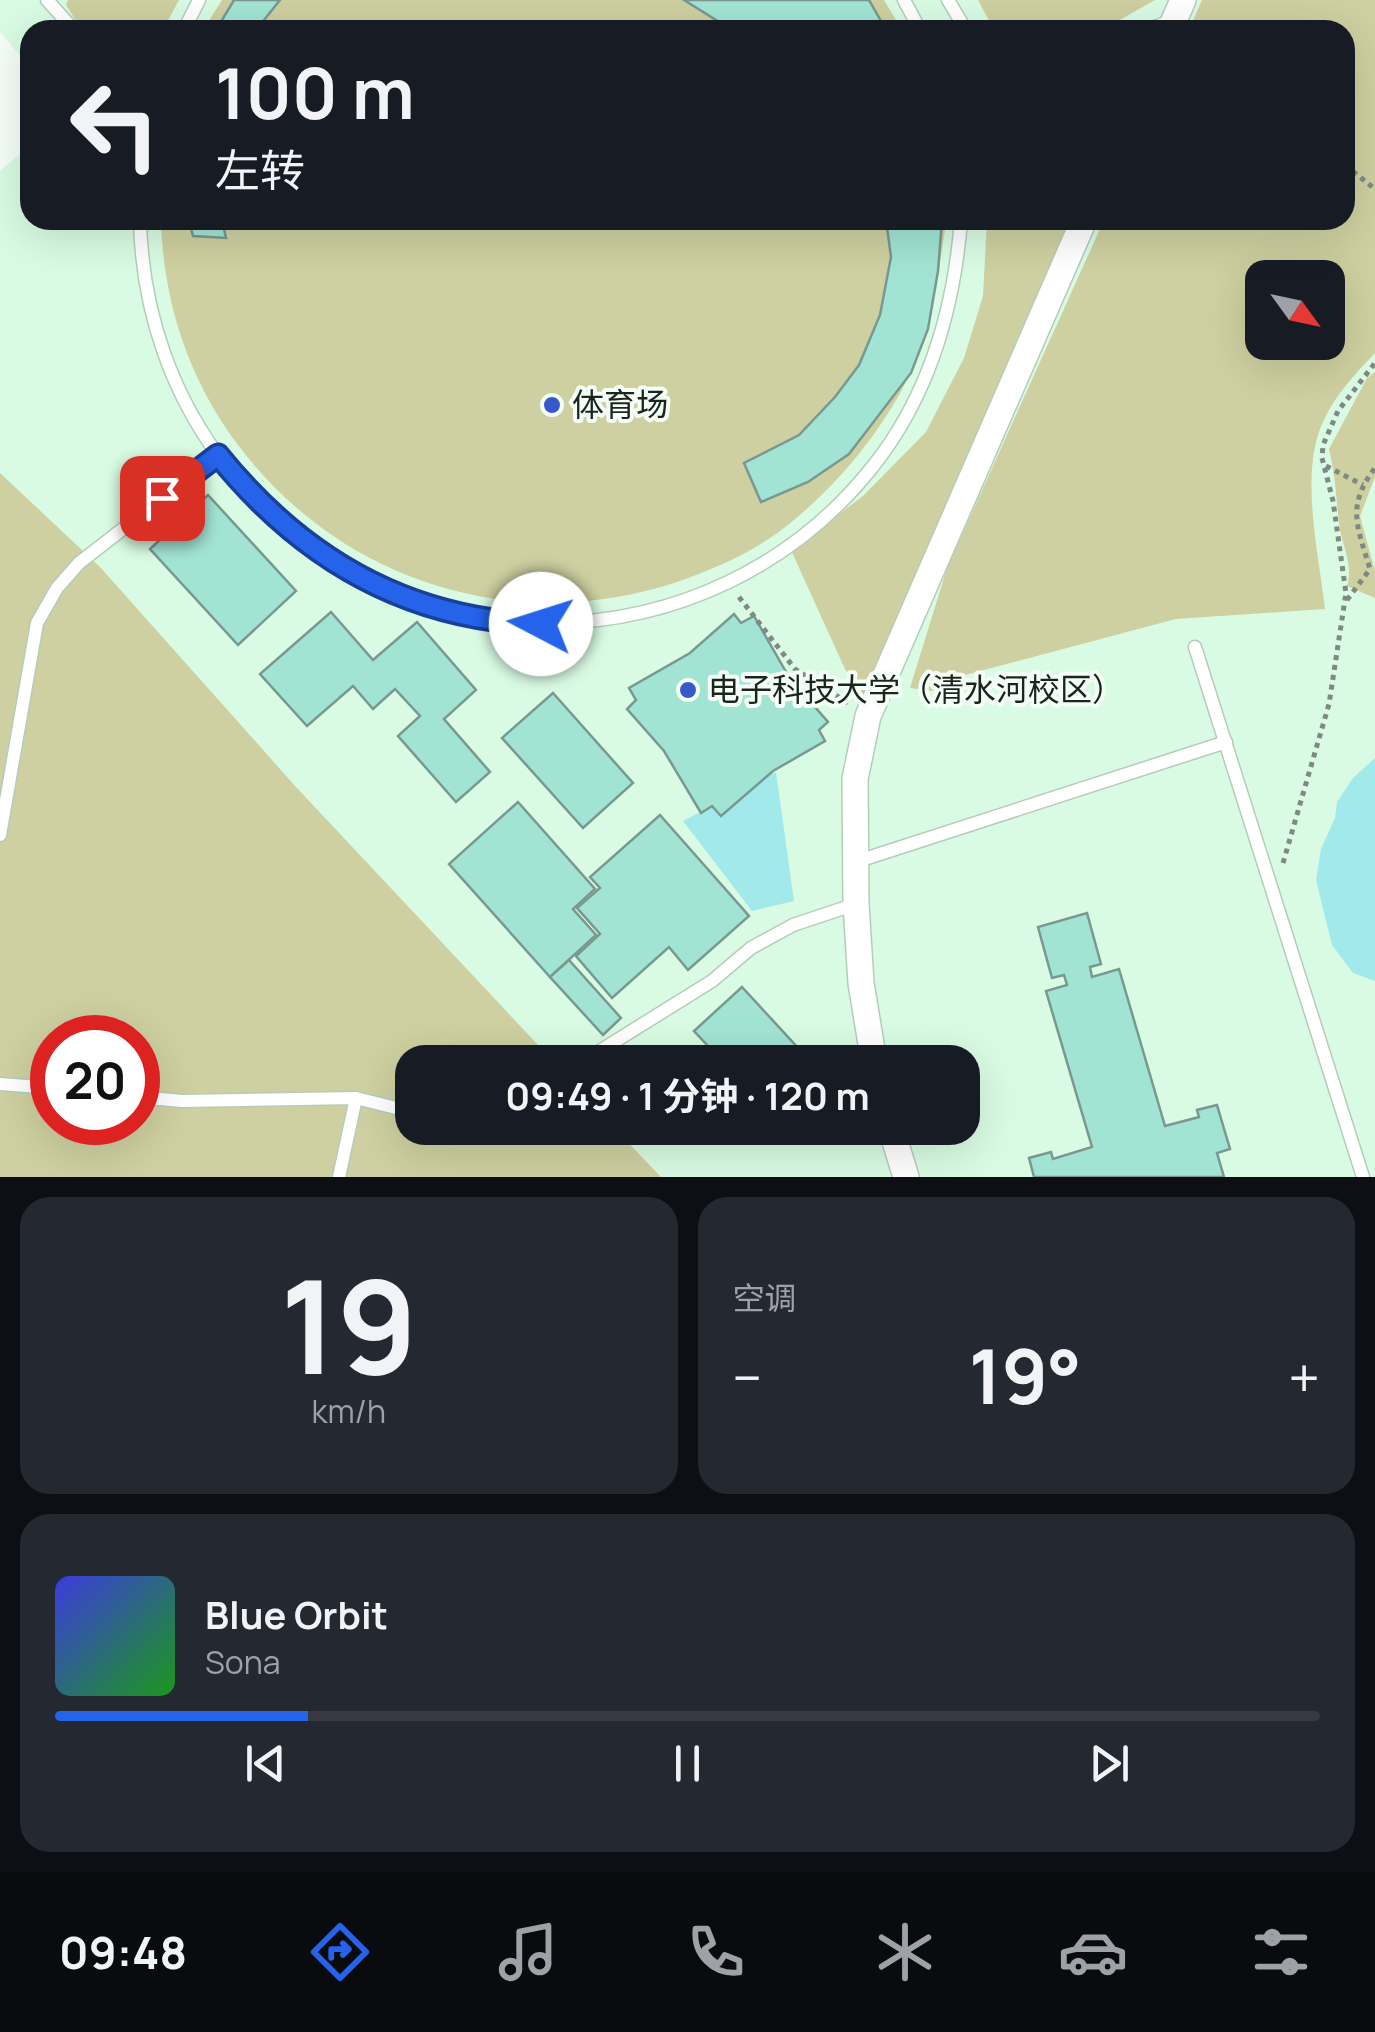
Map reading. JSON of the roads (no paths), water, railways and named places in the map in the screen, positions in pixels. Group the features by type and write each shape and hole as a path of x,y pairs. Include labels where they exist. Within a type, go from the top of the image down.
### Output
{"street":[{"path":"871,1045 861,984 854,780 868,716 1080,230"},
{"path":"896,1145 906,1177"}],"lane":[{"path":"46,0 65,20"},
{"path":"141,230 147,293 158,336 193,418 256,500 312,549 376,586 474,618 564,624 652,611 728,583 828,515 875,464 912,406 940,344 956,277 960,230"},
{"path":"0,836 37,623 56,588 80,563 218,455"},
{"path":"1195,646 1362,1177"},
{"path":"855,862 1226,742"},
{"path":"609,1045 712,981 765,940 792,925 856,904"},
{"path":"0,1084 30,1086"},
{"path":"160,1099 356,1098 395,1108"},
{"path":"339,1177 356,1098"}],"water":[{"path":"1375,758 1375,981 1353,973 1332,945 1316,880 1321,849 1335,818 1337,802 1353,778"},
{"path":"776,772 794,901 752,911 683,821"}],"place":[{"name":"体育场","path":"552,405"},
{"name":"电子科技大学（清水河校区）","path":"688,690"}]}
